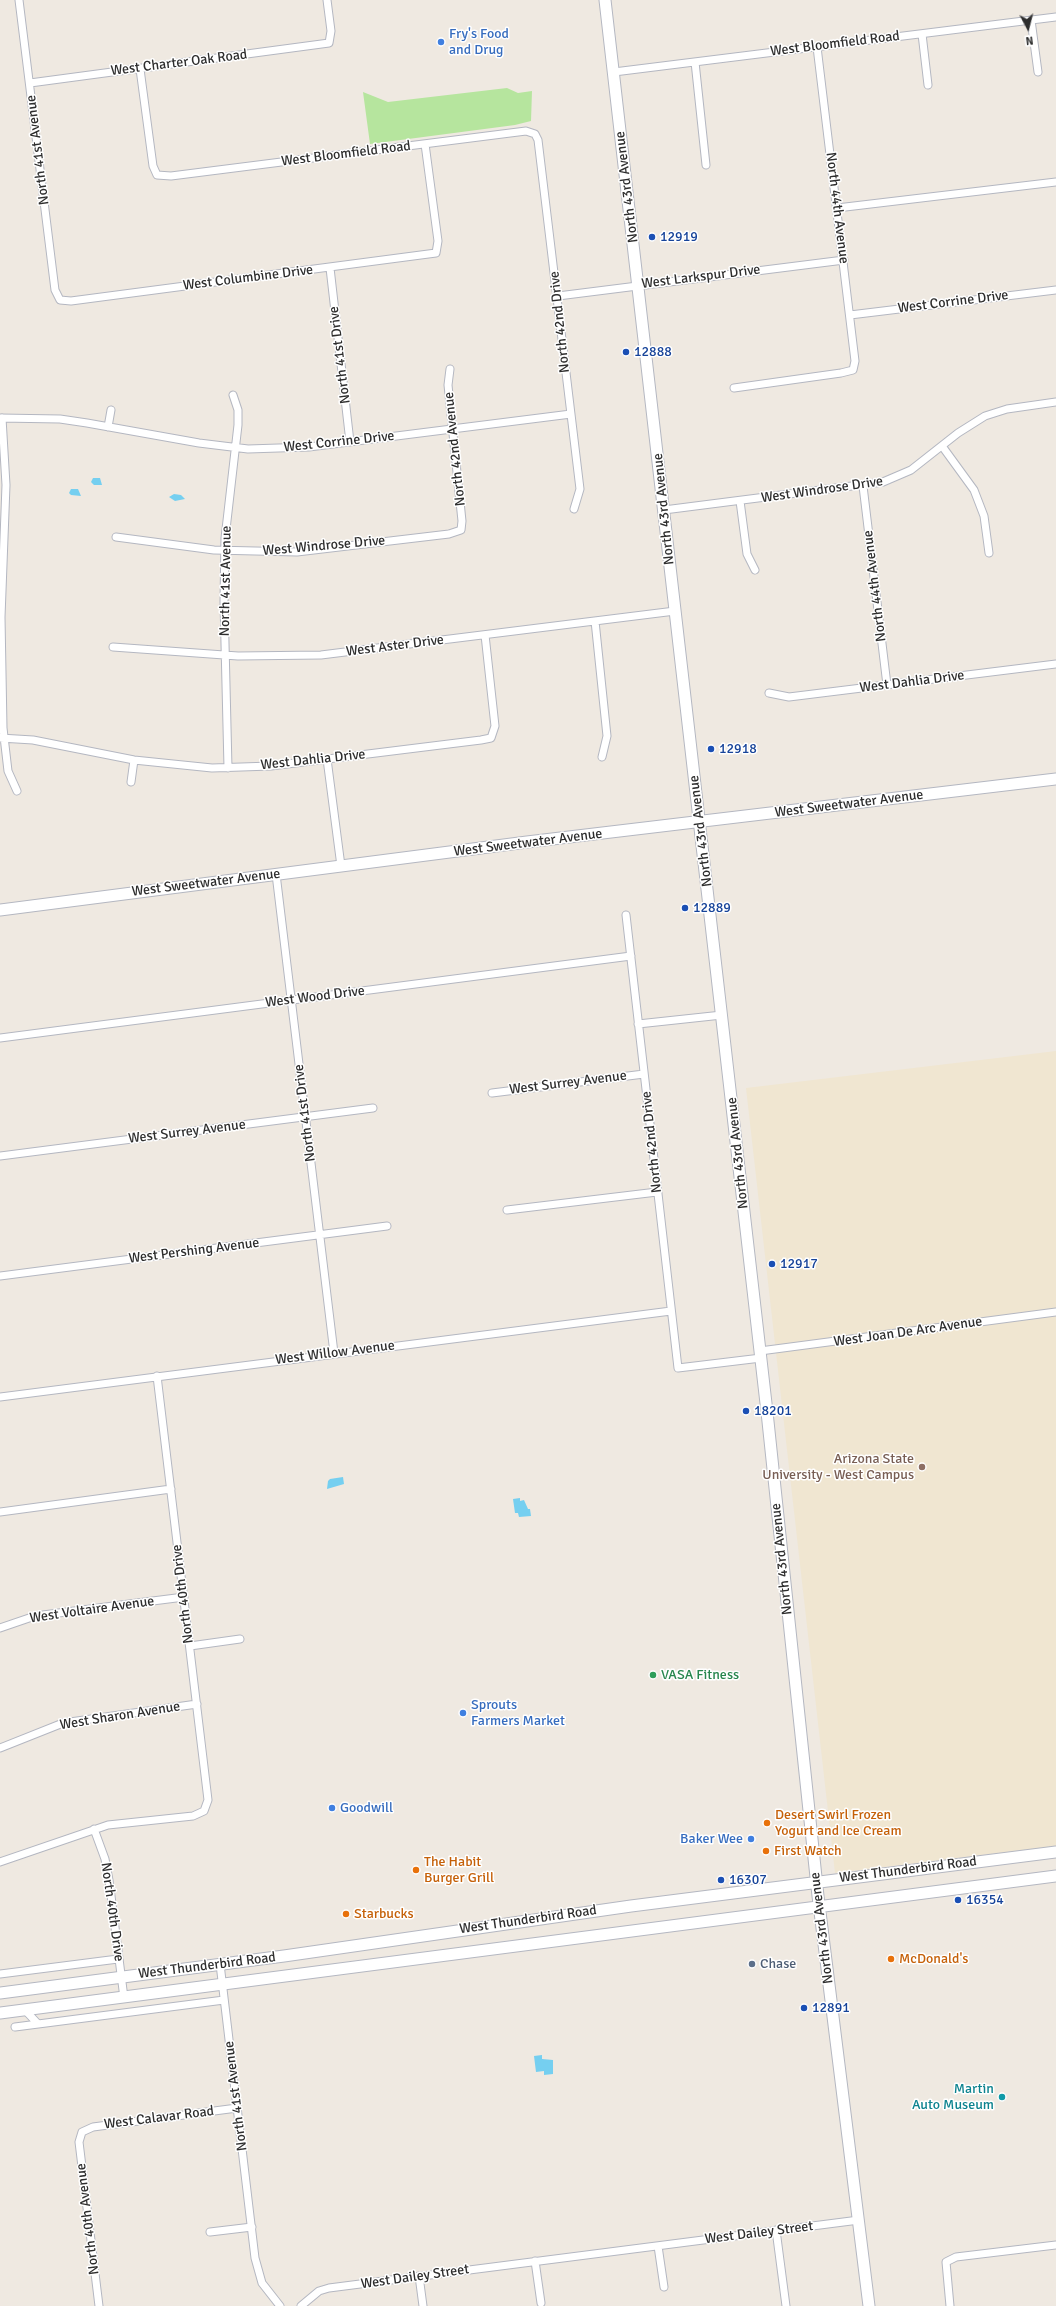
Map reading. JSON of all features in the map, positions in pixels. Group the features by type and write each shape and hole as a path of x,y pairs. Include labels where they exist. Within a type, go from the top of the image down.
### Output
{"main road":[{"name":"North 43rd Avenue","path":"605,0 639,284 675,611 761,1355 817,1882 869,2306"},
{"name":"West Sweetwater Avenue","path":"0,910 276,874 1056,779"},
{"name":"West Thunderbird Road","path":"0,1993 220,1964 630,1906 1056,1852"},
{"name":"West Thunderbird Road","path":"0,2013 1056,1876"}],"street":[{"name":"North 41st Avenue","path":"19,0 55,290 60,300"},
{"name":"West Charter Oak Road","path":"30,83 329,42 331,31 327,0"},
{"name":"West Bloomfield Road","path":"614,72 1056,17"},
{"path":"1031,20 1038,72"},
{"path":"922,34 928,85"},
{"name":"North 44th Avenue","path":"734,388 853,370 856,361 817,46"},
{"path":"695,62 706,165"},
{"name":"West Bloomfield Road","path":"140,69 153,166 157,175 171,176 526,131 535,134"},
{"name":"North 42nd Drive","path":"535,134 538,140 558,296 580,489 574,509"},
{"name":"West Columbine Drive","path":"60,300 71,301 436,253 438,241 425,144"},
{"path":"838,208 1056,182"},
{"name":"West Larkspur Drive","path":"558,296 639,284 844,260"},
{"name":"North 41st Drive","path":"330,268 350,442"},
{"name":"West Corrine Drive","path":"850,315 1056,290"},
{"name":"North 42nd Avenue","path":"450,369 448,385 462,521 461,530"},
{"name":"North 41st Avenue","path":"228,768 225,656 225,550 238,410 233,395"},
{"name":"West Windrose Drive","path":"664,510 863,486 883,482 911,470 973,422 985,416 1007,408 1056,402"},
{"path":"108,427 111,410"},
{"name":"West Corrine Drive","path":"1,418 60,420 235,448 309,447 571,414"},
{"path":"1,418 6,477 2,522 2,738 8,771 17,791"},
{"path":"942,446 974,490 984,516 989,553"},
{"name":"North 44th Avenue","path":"863,486 887,685"},
{"path":"740,501 746,554 755,570"},
{"name":"West Windrose Drive","path":"116,537 225,550 297,552 449,534 461,530"},
{"name":"West Aster Drive","path":"113,647 225,656 289,657 321,655 675,611"},
{"path":"595,621 607,736 602,757"},
{"name":"West Dahlia Drive","path":"2,738 33,740 134,760 228,768 271,766 491,738 495,726 485,635"},
{"name":"West Dahlia Drive","path":"769,693 789,697 1056,664"},
{"path":"327,759 342,866"},
{"path":"131,782 134,760"},
{"name":"North 41st Drive","path":"276,874 334,1353"},
{"name":"North 42nd Drive","path":"626,915 678,1368"},
{"name":"West Wood Drive","path":"0,1038 631,956"},
{"path":"638,1024 722,1015"},
{"name":"West Surrey Avenue","path":"492,1092 644,1074"},
{"name":"West Surrey Avenue","path":"0,1156 373,1108"},
{"path":"507,1210 657,1192"},
{"name":"West Pershing Avenue","path":"0,1276 387,1226"},
{"name":"West Willow Avenue","path":"0,1397 671,1311"},
{"name":"West Joan De Arc Avenue","path":"678,1368 1056,1312"},
{"name":"North 40th Drive","path":"124,1998 105,1859 94,1829 108,1825 193,1816 204,1811 208,1800 157,1376"},
{"path":"0,1512 171,1489"},
{"name":"West Voltaire Avenue","path":"0,1628 35,1616 184,1597"},
{"path":"190,1646 240,1639"},
{"name":"West Sharon Avenue","path":"0,1748 63,1723 197,1704"},
{"path":"0,1862 94,1829"},
{"name":"West Thunderbird Road","path":"0,1974 118,1959"},
{"name":"North 41st Avenue","path":"220,1964 255,2258 262,2283 280,2306"},
{"path":"15,2027 224,2000"},
{"path":"25,2010 38,2024"},
{"name":"West Calavar Road","path":"82,2132 92,2127 237,2108"},
{"name":"North 40th Avenue","path":"82,2132 79,2142 98,2306"},
{"name":"West Dailey Street","path":"301,2306 319,2292 329,2288 859,2220"},
{"path":"210,2232 252,2227"},
{"path":"776,2230 786,2306"},
{"path":"950,2306 946,2262 956,2257 1056,2245"},
{"path":"658,2246 664,2287"},
{"path":"536,2261 541,2303"},
{"path":"419,2276 423,2306"}],"shaded area":[{"name":"Arizona State University - West Campus","path":"1056,1051 1056,1846 835,1873 746,1088"}],"green space":[{"path":"507,88 518,93 532,91 531,121 515,125 370,144 363,92 388,102"}],"water":[{"path":"93,478 100,478 102,485 94,485 91,482"},
{"path":"71,489 78,489 81,496 71,495 69,493"},
{"path":"174,494 181,495 185,499 175,501 169,497"},
{"path":"343,1477 344,1484 327,1489 328,1481 330,1479"},
{"path":"520,1498 520,1501 524,1500 528,1509 530,1509 531,1516 519,1517 518,1513 515,1513 513,1499"},
{"path":"542,2055 542,2059 553,2060 553,2074 544,2075 544,2071 536,2072 534,2056"}],"place":[{"name":"Fry's Food and Drug","path":"441,42"},
{"name":"12919","path":"652,237"},
{"name":"12888","path":"626,352"},
{"name":"12918","path":"711,749"},
{"name":"12889","path":"685,908"},
{"name":"12917","path":"772,1264"},
{"name":"18201","path":"746,1411"},
{"name":"Arizona State University - West Campus","path":"922,1467"},
{"name":"VASA Fitness","path":"653,1675"},
{"name":"Sprouts Farmers Market","path":"463,1713"},
{"name":"Goodwill","path":"332,1808"},
{"name":"Desert Swirl Frozen Yogurt and Ice Cream","path":"767,1823"},
{"name":"Baker Wee","path":"751,1839"},
{"name":"First Watch","path":"766,1851"},
{"name":"The Habit Burger Grill","path":"416,1870"},
{"name":"16307","path":"721,1880"},
{"name":"16354","path":"958,1900"},
{"name":"Starbucks","path":"346,1914"},
{"name":"McDonald's","path":"891,1959"},
{"name":"Chase","path":"752,1964"},
{"name":"12891","path":"804,2008"},
{"name":"Martin Auto Museum","path":"1002,2097"}]}
